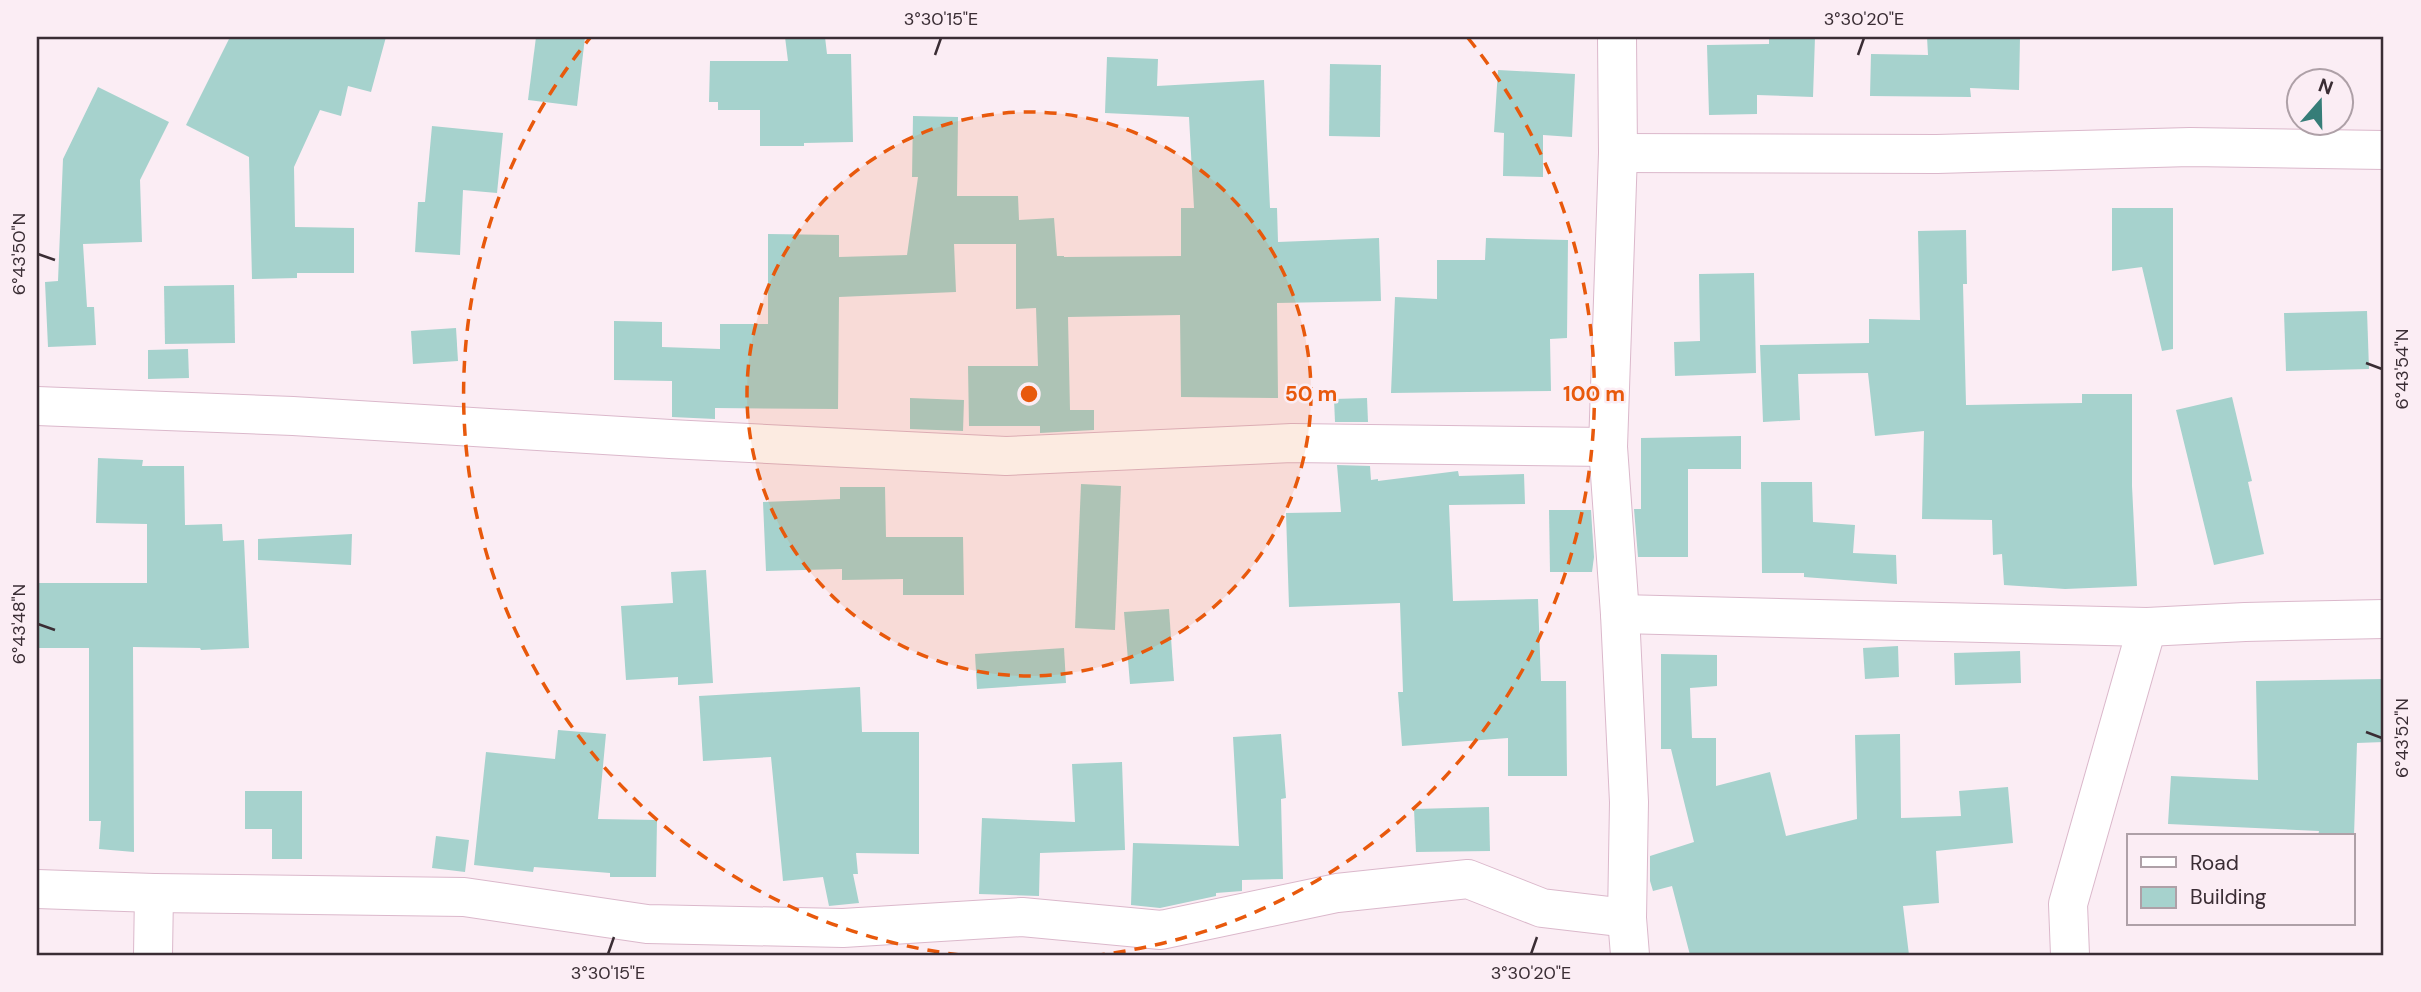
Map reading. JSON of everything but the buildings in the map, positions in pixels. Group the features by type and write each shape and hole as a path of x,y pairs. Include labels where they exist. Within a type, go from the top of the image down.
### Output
{"street":[{"path":"1617,37 1618,153 1608,447 1620,614 1629,802 1627,918 1630,955"},
{"path":"1618,153 1937,154 2190,147 2384,150"},
{"path":"37,406 293,416 1006,456 1292,443 1608,447"},
{"path":"1620,614 2147,627 2384,619"},
{"path":"2070,955 2068,904 2147,627"},
{"path":"37,889 464,897 646,940 1022,917 1161,930 1337,893 1468,879 1542,908 1627,918"},
{"path":"153,955 154,893"}]}
